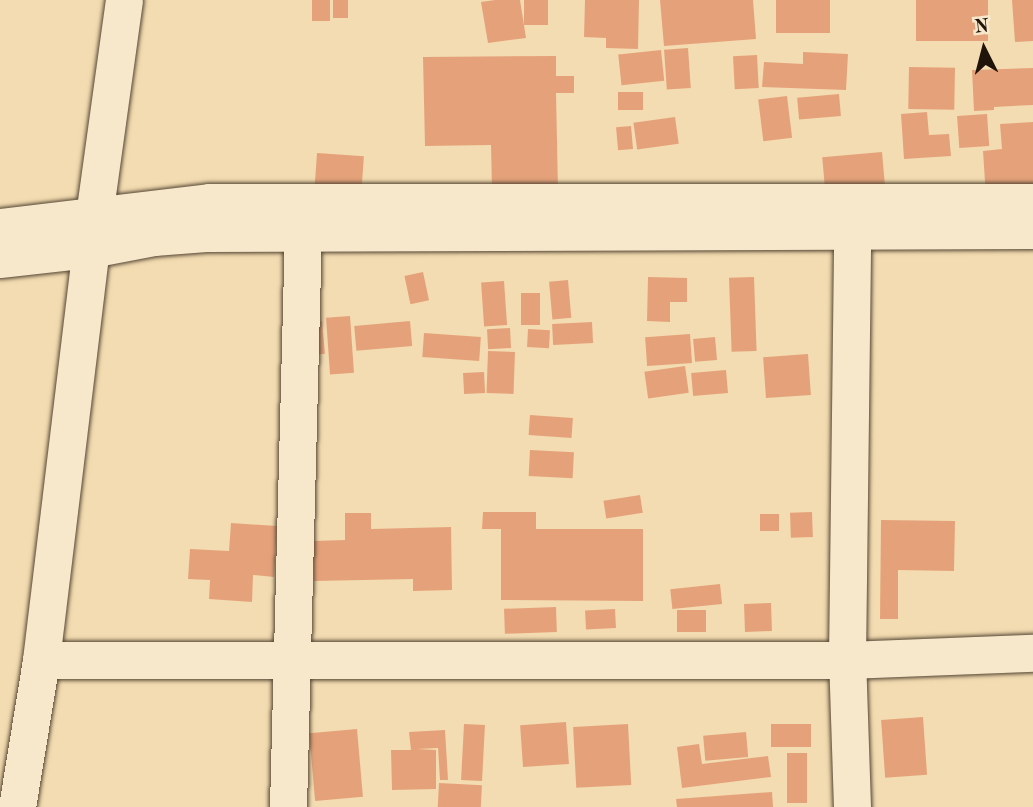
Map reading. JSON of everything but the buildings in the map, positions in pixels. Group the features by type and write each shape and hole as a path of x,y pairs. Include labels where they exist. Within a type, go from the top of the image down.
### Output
{"street":[{"path":"17,807 41,660 124,0"},
{"path":"0,260 197,204 306,201 1033,203"},
{"path":"0,228 167,236 303,232 1033,230"},
{"path":"288,807 303,232"},
{"path":"852,232 847,660 852,807"},
{"path":"41,660 847,660 1033,653"}]}
